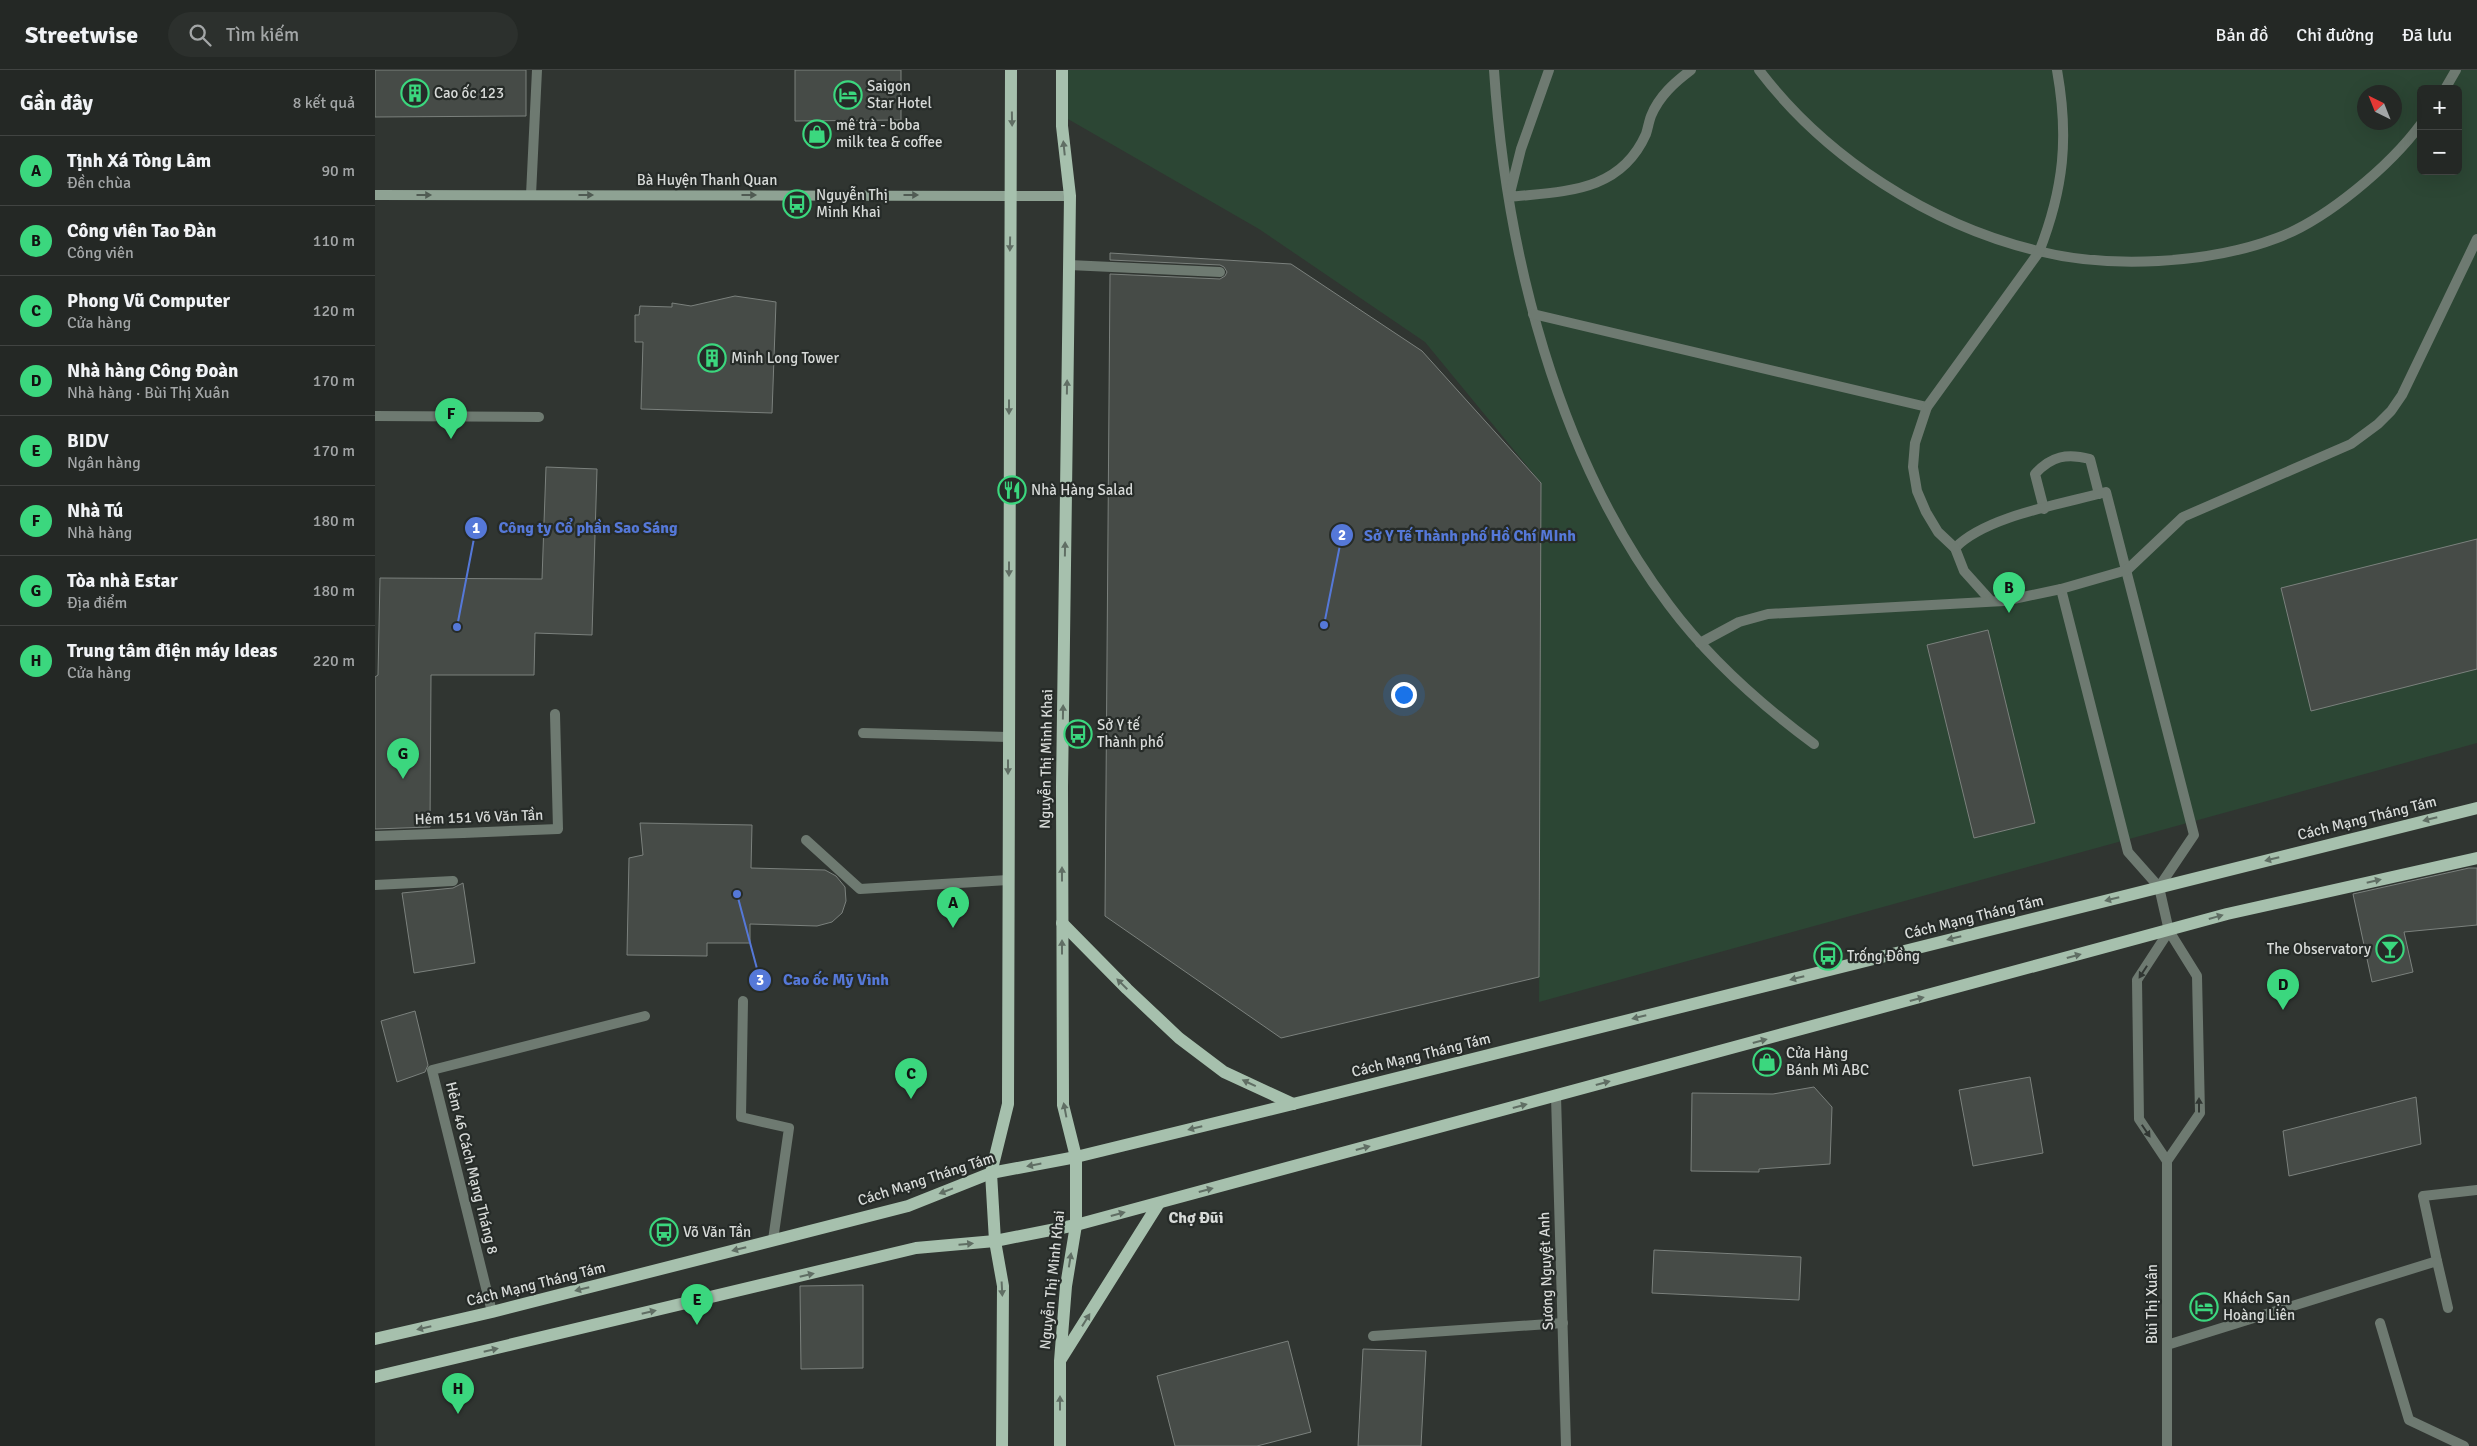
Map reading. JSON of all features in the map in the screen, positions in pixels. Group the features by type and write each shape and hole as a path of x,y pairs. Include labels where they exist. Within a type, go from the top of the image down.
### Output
{"main road":[{"path":"1002,1446 1003,1286 995,1241 991,1173 1008,1104 1011,70"},
{"name":"Nguyễn Thị Minh Khai","path":"1060,1446 1060,1361 1066,1286 1076,1225 1076,1157 1063,1105 1062,923 1069,196 1062,126 1062,70"},
{"name":"Bà Huyện Thanh Quan","path":"375,195 1069,196"},
{"name":"Cách Mạng Tháng Tám","path":"375,1339 491,1312 908,1206 991,1173 1076,1157 1293,1104 2477,808"},
{"path":"375,1377 916,1248 995,1241 1076,1225 2227,914 2477,858"},
{"path":"1062,923 1127,990 1179,1038 1224,1072 1293,1104"},
{"path":"1060,1361 1159,1202"}],"street":[{"path":"531,195 537,70"},
{"path":"1494,70 1509,197 1519,256 1533,314 1554,380 1592,473 1642,565 1669,605 1700,643 1761,702 1814,744"},
{"path":"1509,197 1521,149 1549,70"},
{"path":"1509,197 1578,189 1596,184 1612,176 1638,150 1652,114 1663,96 1691,70"},
{"path":"1759,70 1805,121 1841,153 1878,180 1915,202 1955,222 1997,239 2039,252 2089,259 2140,261 2190,257 2235,250 2278,238 2333,207 2358,188 2389,160 2417,128"},
{"path":"1991,601 1964,571 1955,548 1938,532 1926,512 1917,491 1913,467 1915,443 1927,408 2039,252 2059,192 2063,162 2065,130 2057,70"},
{"path":"2447,85 2456,70"},
{"path":"1700,643 1739,622 1769,614 1991,601 2061,588 2127,570 2183,517 2351,444 2378,424 2391,411 2402,395 2477,239"},
{"path":"1069,266 1220,272"},
{"path":"1533,314 1927,408"},
{"path":"375,416 539,418"},
{"path":"2044,509 2035,474 2051,460 2061,456 2076,455 2090,459 2099,494"},
{"path":"1955,548 1977,530 2106,492 2194,835 2159,887"},
{"path":"2061,588 2128,852 2159,887 2169,931 2197,976 2200,1113 2167,1161 2139,1119 2137,980 2169,931"},
{"name":"Hẻm 151 Võ Văn Tần","path":"375,836 558,829 555,714"},
{"path":"863,733 1008,737"},
{"path":"806,840 860,889 1008,880"},
{"path":"375,885 453,881"},
{"path":"743,1001 741,1117 789,1128 773,1240"},
{"name":"Hẻm 46 Cách Mạng Tháng 8","path":"491,1312 432,1070 645,1016"},
{"name":"Sương Nguyệt Anh","path":"1556,1096 1566,1446"},
{"name":"Bùi Thị Xuân","path":"2167,1161 2167,1446"},
{"path":"2448,1308 2423,1196 2477,1190"},
{"path":"2167,1345 2437,1261"},
{"path":"1373,1336 1563,1323"},
{"path":"2380,1323 2409,1420 2464,1446"}],"green space":[{"path":"1062,70 2477,70 2477,743 1539,1002 1541,483 1425,342 1259,229 1061,115"}],"building":[{"path":"375,70 526,70 526,116 375,117"},
{"name":"Saigon Star Hotel","path":"795,70 901,70 901,120 795,121"},
{"path":"1110,253 1291,264 1422,351 1541,483 1539,977 1281,1038 1105,916 1110,274 1220,279 1227,272 1220,265 1110,260"},
{"name":"Minh Long Tower","path":"735,296 776,302 772,413 641,409 643,342 635,342 635,315 639,315 640,306 672,307 672,303 691,306"},
{"path":"546,467 597,469 592,635 535,633 534,675 431,675 430,827 375,829 375,677 378,675 380,578 542,579"},
{"path":"2477,539 2477,669 2311,711 2281,588"},
{"path":"1988,630 2035,823 1974,838 1927,645"},
{"path":"640,823 752,825 751,868 825,870 836,876 845,887 846,901 842,913 832,922 817,926 750,924 750,943 707,943 707,956 627,955 629,858 643,855"},
{"path":"2469,868 2477,868 2477,925 2404,932 2413,972 2372,982 2353,894"},
{"path":"463,883 475,963 414,973 402,893 453,888"},
{"path":"415,1011 428,1065 425,1072 397,1082 381,1021"},
{"path":"2030,1077 2043,1153 1973,1166 1959,1090"},
{"path":"1814,1087 1832,1107 1830,1164 1759,1169 1759,1172 1691,1171 1692,1093 1773,1094"},
{"path":"2416,1097 2421,1144 2289,1176 2283,1131"},
{"path":"1654,1250 1801,1257 1799,1300 1652,1293"},
{"path":"863,1285 863,1368 801,1369 800,1286"},
{"path":"1288,1341 1311,1432 1257,1446 1175,1446 1157,1376"},
{"path":"1363,1349 1426,1351 1421,1446 1358,1446"}],"place":[{"name":"Cao ốc 123","path":"415,93"},
{"name":"Saigon Star Hotel","path":"848,95"},
{"name":"mê trà - boba milk tea & coffee","path":"817,134"},
{"name":"Nguyễn Thị Minh Khai","path":"797,204"},
{"name":"Minh Long Tower","path":"712,358"},
{"name":"Nhà Tú","path":"451,439"},
{"name":"Nhà Hàng Salad","path":"1012,490"},
{"name":"Công viên Tao Đàn","path":"2009,613"},
{"name":"Sở Y Tế Thành phố Hồ Chí MInh","path":"1324,625"},
{"name":"Công ty Cổ phần Sao Sáng","path":"457,627"},
{"name":"Sở Y tế Thành phố","path":"1078,734"},
{"name":"Tòa nhà Estar","path":"403,779"},
{"name":"Cao ốc Mỹ Vinh","path":"737,894"},
{"name":"Tịnh Xá Tòng Lâm","path":"953,928"},
{"name":"The Observatory","path":"2390,949"},
{"name":"Trống Đồng","path":"1828,956"},
{"name":"Nhà hàng Công Đoàn","path":"2283,1010"},
{"name":"Cửa Hàng Bánh Mì ABC","path":"1767,1062"},
{"name":"Phong Vũ Computer","path":"911,1099"},
{"name":"Võ Văn Tần","path":"664,1232"},
{"name":"Khách Sạn Hoàng Liên","path":"2204,1307"},
{"name":"BIDV","path":"697,1325"},
{"name":"Trung tâm điện máy Ideas","path":"458,1414"}],"district":[{"name":"Chợ Đũi","path":"1196,1218"}]}
